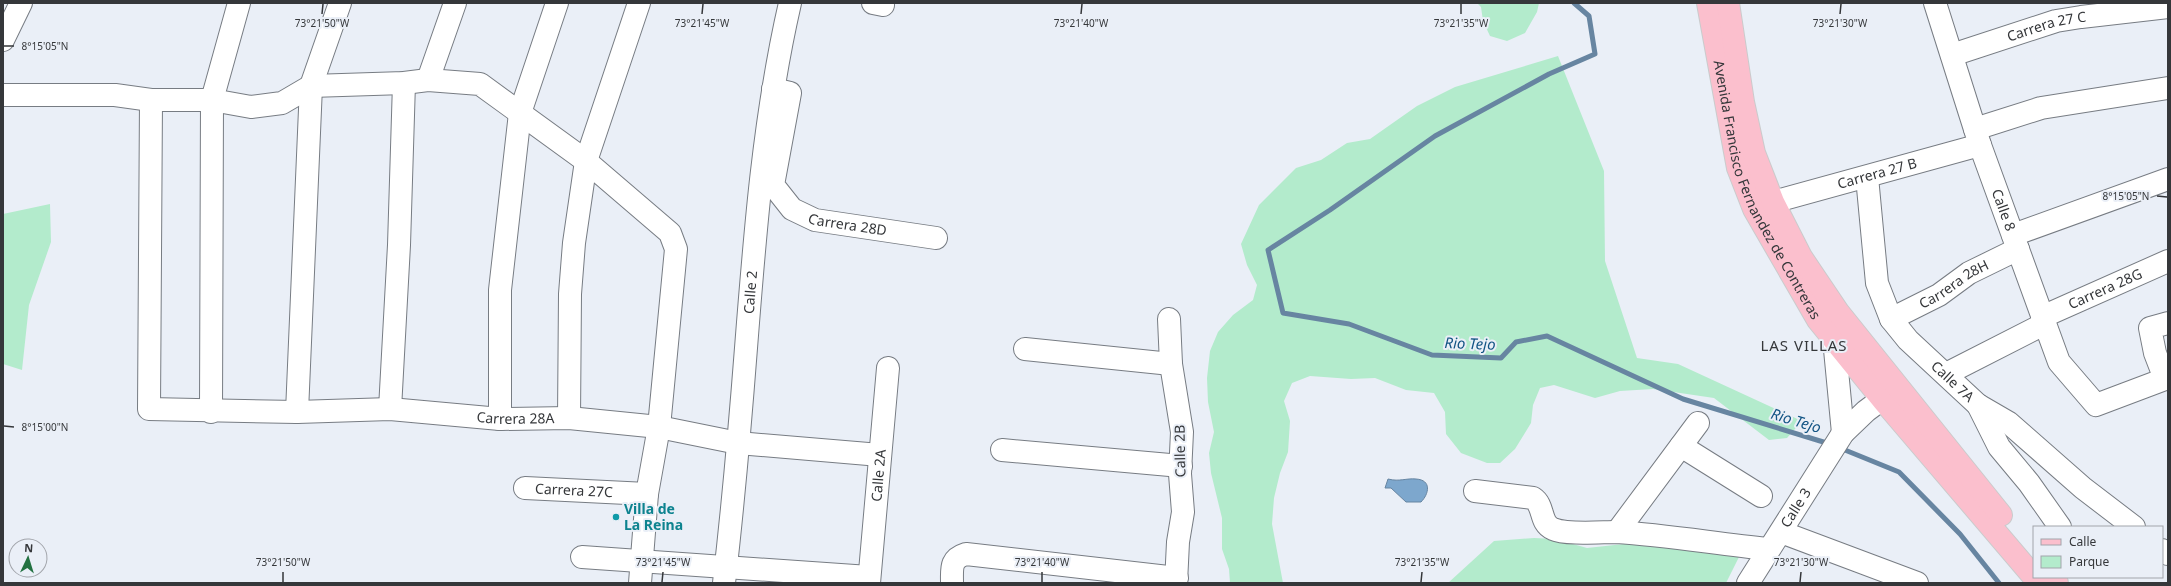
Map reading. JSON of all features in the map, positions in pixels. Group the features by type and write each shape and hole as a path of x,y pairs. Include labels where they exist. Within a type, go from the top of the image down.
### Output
{"main road":[{"name":"Avenida Francisco Fernandez de Contreras","path":"1708,3 1738,168 1754,209 1818,320 1834,339 1890,394 2033,554"},
{"name":"Avenida Francisco Fernandez de Contreras","path":"1728,3 1743,102 1754,153 1773,202 1801,257 1890,394 2033,575"}],"street":[{"path":"3,40 21,3"},
{"path":"211,412 212,100 239,3"},
{"path":"296,412 311,86 340,3"},
{"path":"428,80 455,3"},
{"path":"500,419 500,290 520,113 557,3"},
{"path":"569,418 570,294 574,243 586,161 639,3"},
{"name":"Calle 2","path":"725,576 754,252 777,102 790,3"},
{"name":"Calle 8","path":"1935,3 1978,137 2059,362 2096,405 2165,379 2155,353 2159,326"},
{"name":"Carrera 27 C","path":"1952,55 2056,21 2168,7"},
{"path":"3,95 115,95 151,100 212,100 251,107 282,103 311,86 404,83 428,80 480,84 586,161 670,233 674,240 676,249 659,427 647,494 640,583"},
{"path":"390,409 399,245 404,83"},
{"name":"Carrera 27 B","path":"1773,202 1867,177 1978,137 2041,108 2168,88"},
{"name":"Carrera 28A","path":"151,100 149,409 211,412 296,412 390,409 500,419 569,418 659,427 738,444 880,455"},
{"name":"Carrera 28D","path":"777,102 773,185 792,209 815,220 936,238"},
{"name":"Calle 7A","path":"1867,177 1877,283 1891,319 1908,340 1978,405 2009,423 2083,488 2133,526"},
{"name":"Carrera 28H","path":"1891,319 1939,295 2015,242 2168,179"},
{"name":"Carrera 28G","path":"1946,374 2043,320 2168,261"},
{"name":"Calle 2B","path":"1169,319 1171,364 1182,432 1181,466 1183,512 1178,542 1176,580"},
{"path":"1834,339 1842,435"},
{"path":"1024,349 1171,364"},
{"name":"Calle 2A","path":"869,580 888,368"},
{"name":"Calle 3","path":"1748,583 1820,467 1842,435 1866,411 1890,394"},
{"path":"1978,405 1999,447 2029,483 2059,526"},
{"path":"1617,532 1698,423"},
{"path":"1681,446 1762,496"},
{"path":"1002,450 1181,466"},
{"name":"Carrera 27C","path":"525,488 647,494"},
{"path":"1475,491 1533,498 1539,501 1545,521 1552,529 1559,531 1617,532 1768,549"},
{"path":"1780,532 1917,583"},
{"path":"952,583 952,565 957,557 966,554 1176,580"},
{"path":"582,557 642,561 725,576 869,580"}],"green space":[{"path":"1477,3 1539,3 1537,12 1525,33 1507,41 1490,36 1483,21 1481,7"},
{"path":"1558,56 1604,171 1605,261 1637,358 1678,364 1802,421 1787,438 1769,440 1714,398 1653,389 1620,391 1595,398 1554,385 1540,388 1533,405 1531,423 1515,449 1500,463 1487,463 1461,453 1446,434 1445,412 1434,393 1406,390 1375,378 1351,379 1310,376 1292,383 1284,401 1290,421 1288,452 1280,473 1274,498 1272,524 1283,583 1230,583 1229,569 1222,549 1222,518 1211,473 1209,453 1214,432 1208,402 1207,378 1210,351 1218,332 1233,315 1253,300 1257,285 1247,265 1241,244 1259,205 1296,168 1321,160 1347,143 1370,139 1417,106 1455,87"},
{"path":"50,204 51,242 29,305 22,370 3,364 3,214"},
{"path":"1534,538 1555,539 1587,548 1633,543 1739,557 1726,583 1448,583 1494,541"}],"water":[{"path":"1388,479 1421,480 1425,482 1428,488 1426,495 1421,502 1406,502 1391,488 1385,488"}],"waterway":[{"name":"Rio Tejo","path":"1574,3 1589,16 1595,54 1549,74 1435,136 1330,210 1268,250 1283,313 1349,324 1432,355 1501,358 1516,342 1547,336 1683,399 1830,444"},
{"name":"Rio Tejo","path":"1840,448 1899,472 1960,534 1999,583"}],"place":[{"name":"Villa de La Reina","path":"616,517"}],"district":[{"name":"LAS VILLAS","path":"1804,346"}]}
